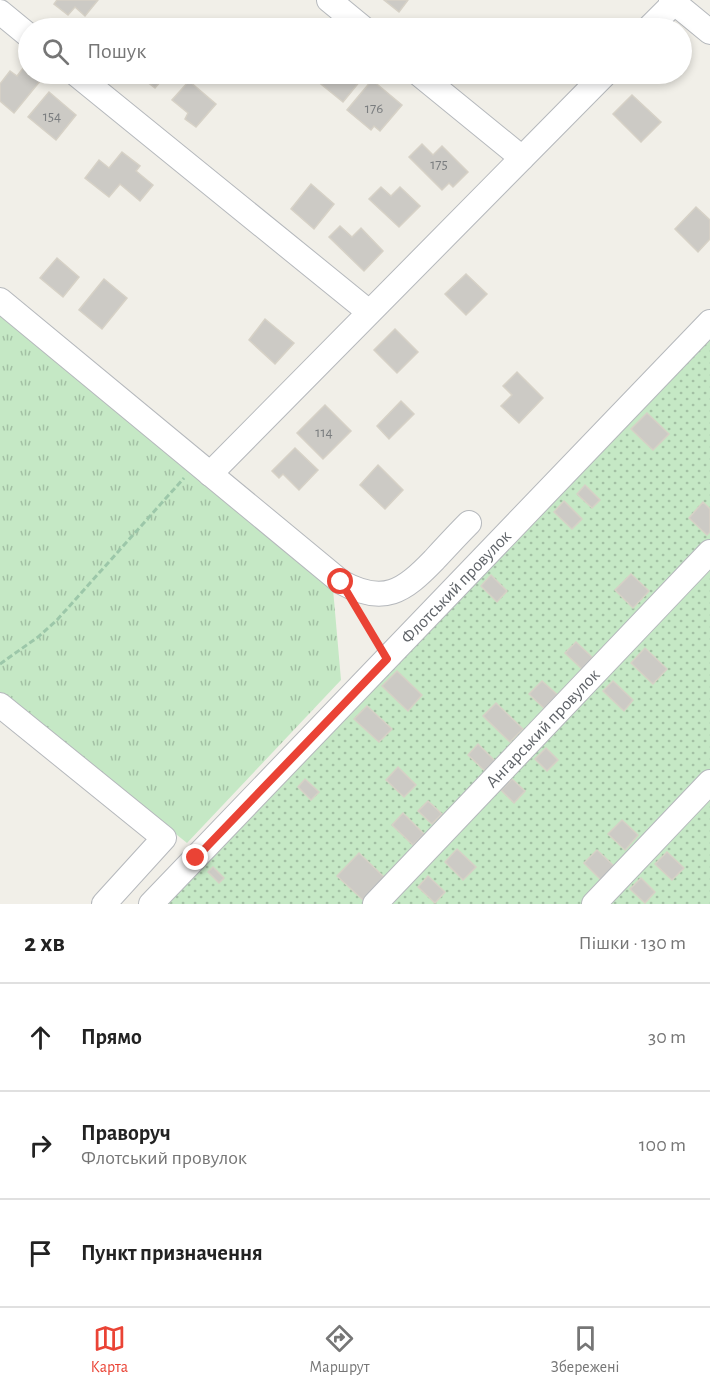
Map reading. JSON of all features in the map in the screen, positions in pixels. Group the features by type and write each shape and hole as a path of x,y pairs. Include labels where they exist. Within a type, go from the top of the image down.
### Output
{"lane":[{"path":"328,0 350,18"},
{"path":"658,18 673,1 710,32"},
{"path":"0,12 18,27"},
{"path":"88,84 369,312"},
{"path":"430,84 522,158"},
{"path":"204,469 369,312 594,84"},
{"path":"0,300 341,582 355,590 371,594 386,594 400,589 413,581 469,523"},
{"name":"Флотський провулок","path":"151,904 710,322"},
{"name":"Ангарський провулок","path":"375,904 710,552"},
{"path":"0,705 164,838 104,904"},
{"path":"594,904 710,782"}],"path":[{"path":"0,664 38,637 57,620 204,469"},
{"path":"359,611 387,659"}],"green space":[{"path":"0,315 333,589 341,680 187,843 0,692"},
{"path":"710,322 710,904 151,904"}],"building":[{"path":"57,0 98,0 85,16 75,7 68,15 54,4"},
{"path":"384,0 408,0 399,12"},
{"path":"10,71 17,76 18,84 38,84 14,113 0,101 0,84"},
{"path":"186,84 193,84 216,104 196,127 185,119 188,113 172,100"},
{"path":"321,84 358,84 343,102"},
{"path":"369,84 377,84 402,105 380,131 374,126 371,130 347,110"},
{"path":"49,92 76,115 56,140 28,117"},
{"path":"632,95 661,122 641,142 613,114"},
{"path":"422,144 433,155 442,146 468,172 453,187 449,183 442,190 409,157"},
{"path":"122,152 140,166 136,171 153,185 140,201 120,184 109,197 85,178 99,160 109,168"},
{"path":"311,184 334,204 314,229 291,209"},
{"path":"381,187 391,196 400,187 420,206 399,227 369,199"},
{"path":"696,207 710,220 710,239 698,252 675,229"},
{"path":"340,226 352,237 361,228 383,251 364,271 329,237"},
{"path":"57,258 79,277 63,297 40,278"},
{"path":"466,274 487,294 466,315 445,294"},
{"path":"104,279 127,298 102,329 79,310"},
{"path":"265,319 294,343 275,364 249,340"},
{"path":"395,329 418,352 397,373 374,350"},
{"path":"517,372 543,398 519,423 501,406 512,395 503,386"},
{"path":"401,401 414,414 389,439 377,426"},
{"path":"325,405 351,431 323,459 297,433"},
{"path":"647,413 669,434 653,450 631,429"},
{"path":"295,448 318,470 299,490 283,474 279,478 272,471"},
{"path":"378,465 403,490 385,509 360,485"},
{"path":"585,485 600,500 592,508 577,494"},
{"path":"564,501 582,519 572,529 554,512"},
{"path":"703,502 710,509 710,532 707,535 689,518"},
{"path":"631,574 649,591 633,608 615,590"},
{"path":"491,575 507,591 497,602 481,586"},
{"path":"576,642 594,659 583,670 565,653"},
{"path":"645,648 667,669 653,684 631,663"},
{"path":"397,671 422,695 408,711 382,686"},
{"path":"542,681 560,697 547,711 529,694"},
{"path":"613,681 633,700 624,711 603,691"},
{"path":"496,703 523,729 510,742 483,716"},
{"path":"367,706 392,729 379,742 354,719"},
{"path":"478,744 497,763 487,773 468,755"},
{"path":"546,748 558,760 547,771 535,759"},
{"path":"398,767 416,785 404,797 386,780"},
{"path":"305,779 319,792 311,800 298,787"},
{"path":"512,779 525,791 514,803 501,790"},
{"path":"428,801 442,814 432,824 418,811"},
{"path":"403,813 424,834 413,845 392,825"},
{"path":"622,820 638,835 625,850 608,834"},
{"path":"457,849 476,867 463,880 445,862"},
{"path":"597,850 614,866 601,880 584,863"},
{"path":"667,852 684,868 672,880 655,864"},
{"path":"359,853 384,877 363,900 337,876"},
{"path":"213,867 224,878 219,883 208,872"},
{"path":"428,876 445,892 435,903 418,887"},
{"path":"641,878 655,892 645,903 630,889"}],"route":[{"path":"196,858 387,659 341,582"}]}
